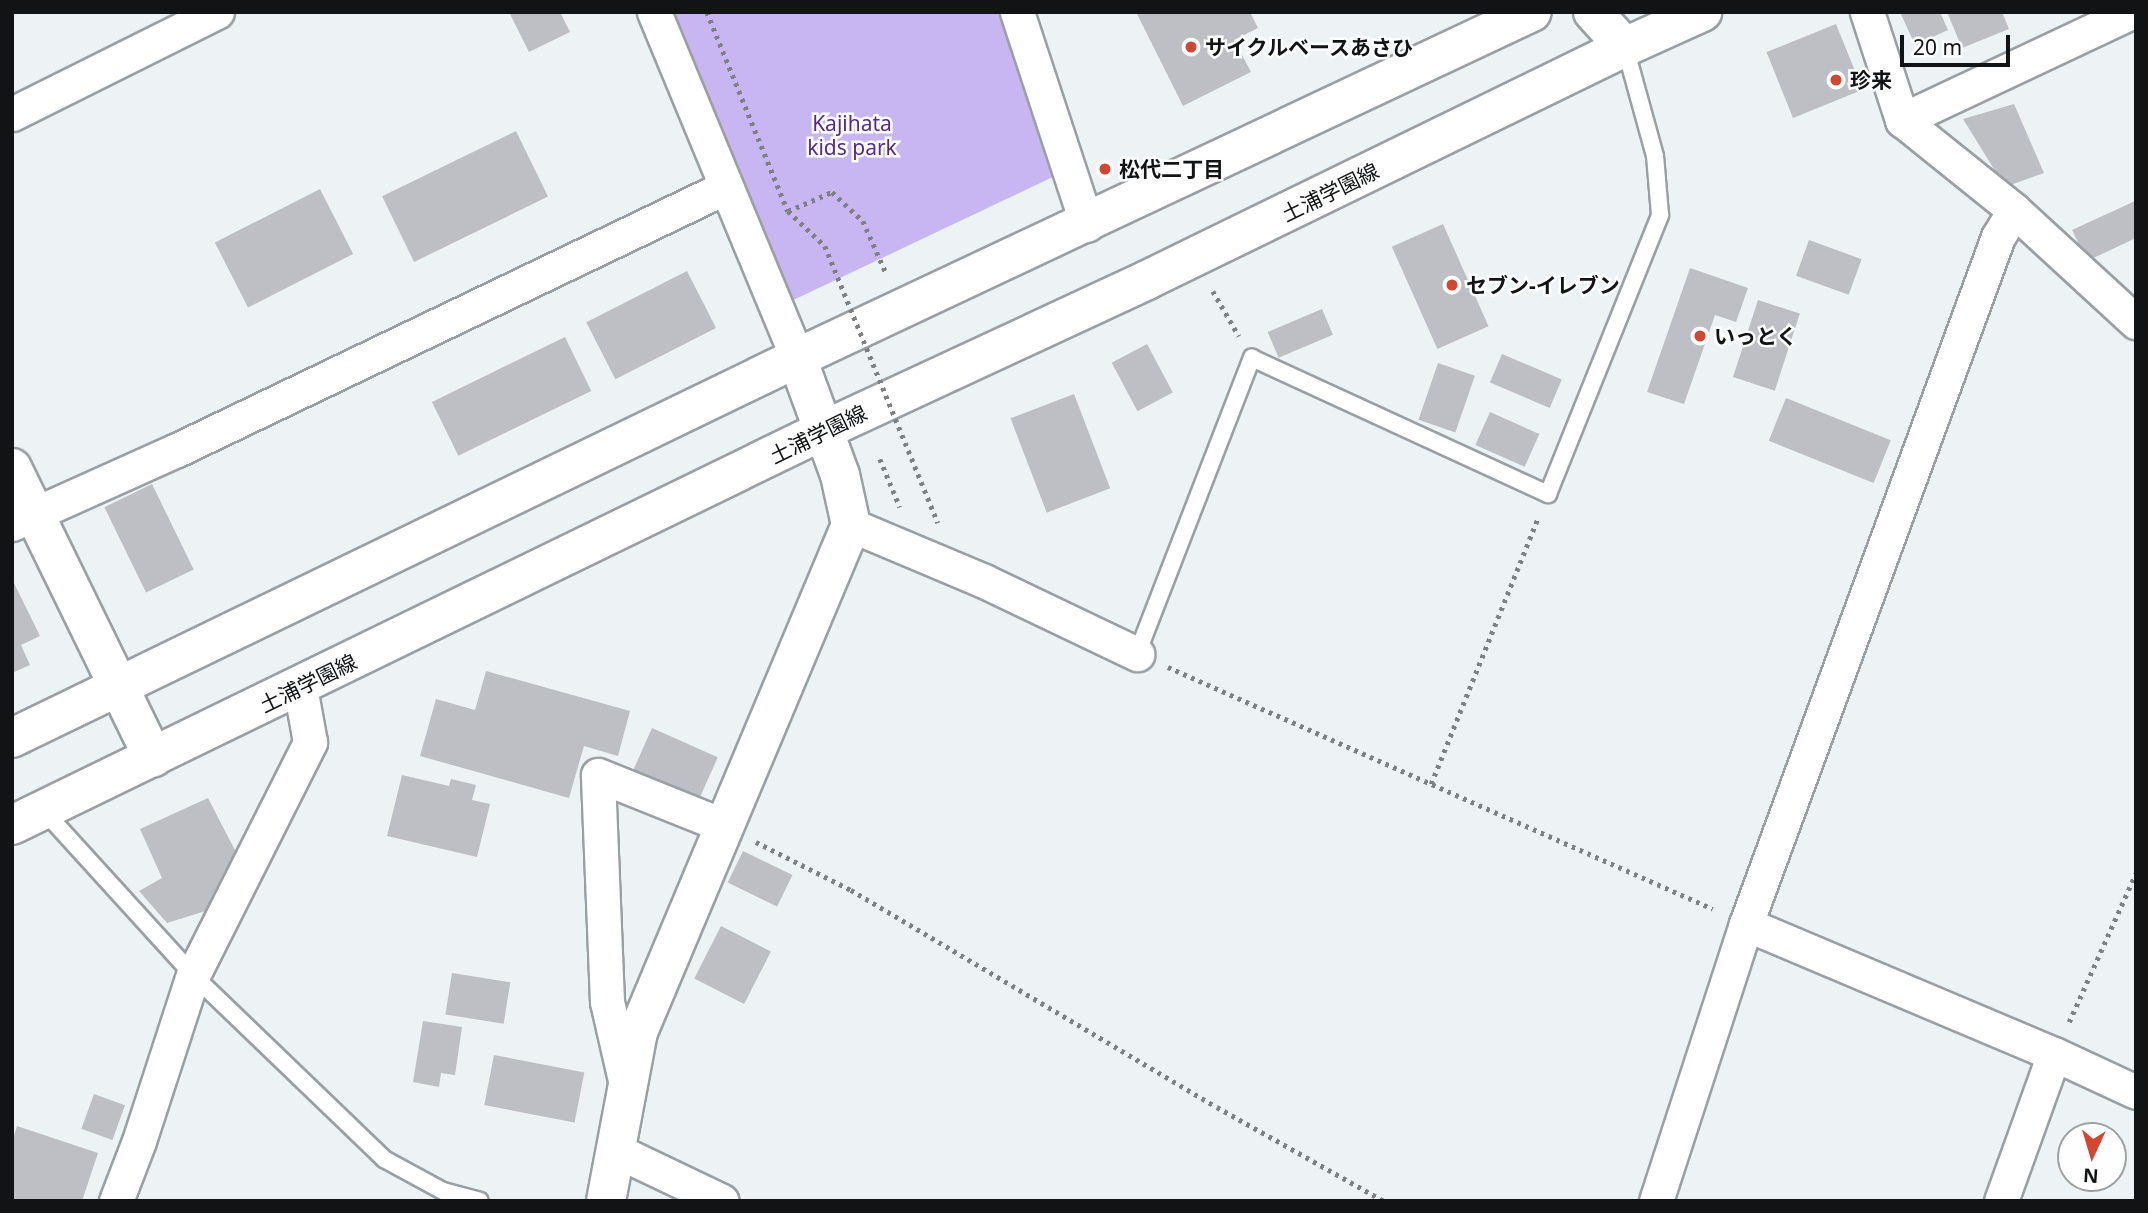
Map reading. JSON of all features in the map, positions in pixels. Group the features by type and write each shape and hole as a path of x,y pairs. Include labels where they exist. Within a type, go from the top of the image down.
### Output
{"main road":[{"path":"12,738 797,358 1087,225 1532,12"},
{"path":"1593,12 1626,30"},
{"name":"土浦学園線","path":"28,818 822,431 1147,280 1626,30 1702,12"},
{"path":"606,1201 638,1032 851,526 840,475 797,358"},
{"path":"12,468 23,519 120,686 153,757"}],"street":[{"path":"12,114 217,12"},
{"path":"654,12 797,358"},
{"path":"1867,12 1902,120 2014,210 2136,323"},
{"path":"1902,120 2132,12"},
{"path":"1028,16 1087,225"},
{"path":"23,519 177,450 726,187"},
{"path":"1656,1201 1746,924 1998,237 2014,210"},
{"path":"851,526 984,581 1137,653"},
{"path":"116,1201 139,1141 193,975 310,742 300,687"},
{"path":"627,1090 607,1002 598,775 724,826"},
{"path":"1746,924 2054,1054 2136,1092"},
{"path":"2001,1201 2054,1054"},
{"path":"617,1151 722,1201"}],"lane":[{"path":"1137,653 1252,358 1548,494 1660,215 1655,156 1626,30"},
{"path":"28,818 384,1159 443,1191 480,1201"}],"path":[{"path":"707,12 789,211 825,246 938,523 926,520"},
{"path":"789,211 832,192 863,221 886,273"},
{"path":"1213,291 1252,358"},
{"path":"880,459 902,513"},
{"path":"1431,784 1548,494"},
{"path":"1137,653 1746,924"},
{"path":"724,826 851,890 1217,1107 1384,1201"},
{"path":"2054,1054 2136,873"}],"green space":[{"name":"Kajihata kids park","path":"669,12 1002,12 1057,175 787,303"}],"building":[{"path":"509,12 560,12 570,32 529,52"},
{"path":"1136,12 1250,12 1258,28 1234,40 1251,72 1183,106"},
{"path":"1900,12 1940,12 1948,30 1915,45"},
{"path":"1947,12 2002,12 2009,29 1962,48"},
{"path":"1836,24 1863,90 1793,118 1766,52"},
{"path":"2014,104 2044,173 2005,187 1963,119"},
{"path":"516,131 548,197 414,262 382,196"},
{"path":"320,189 353,254 248,308 215,243"},
{"path":"2135,201 2136,238 2087,261 2072,230"},
{"path":"1443,224 1489,326 1437,349 1392,247"},
{"path":"1809,240 1862,259 1849,295 1796,276"},
{"path":"1690,268 1748,288 1736,322 1715,315 1684,404 1647,392"},
{"path":"687,271 716,328 615,379 586,322"},
{"path":"1758,300 1800,314 1775,391 1733,377"},
{"path":"1322,309 1333,335 1279,358 1268,332"},
{"path":"565,337 591,391 458,456 432,402"},
{"path":"1147,344 1173,393 1138,411 1112,363"},
{"path":"1502,354 1562,379 1550,408 1490,383"},
{"path":"1438,363 1475,376 1455,432 1418,420"},
{"path":"1074,394 1110,488 1047,513 1011,418"},
{"path":"1786,398 1891,440 1874,483 1769,441"},
{"path":"1490,412 1539,434 1525,467 1475,445"},
{"path":"152,484 194,569 146,593 104,507"},
{"path":"12,579 40,636 21,645 30,665 12,673"},
{"path":"486,671 630,711 618,756 584,746 569,798 420,756 436,699 475,710"},
{"path":"652,728 718,757 699,799 633,770"},
{"path":"402,775 449,786 451,779 476,785 472,800 490,804 477,857 387,836"},
{"path":"208,798 240,860 215,908 167,923 139,891 162,878 140,829"},
{"path":"743,851 792,875 777,907 728,882"},
{"path":"721,926 771,951 744,1004 694,979"},
{"path":"452,973 510,982 504,1024 445,1014"},
{"path":"423,1021 462,1027 455,1075 441,1073 439,1087 413,1082"},
{"path":"494,1055 584,1073 575,1123 484,1105"},
{"path":"94,1094 125,1105 112,1140 81,1129"},
{"path":"17,1126 98,1153 82,1201 12,1201 12,1142"}],"place":[{"name":"サイクルベースあさひ","path":"1191,47"},
{"name":"珍来","path":"1836,80"},
{"name":"松代二丁目","path":"1105,169"},
{"name":"セブン-イレブン","path":"1452,285"},
{"name":"いっとく","path":"1700,336"}]}
